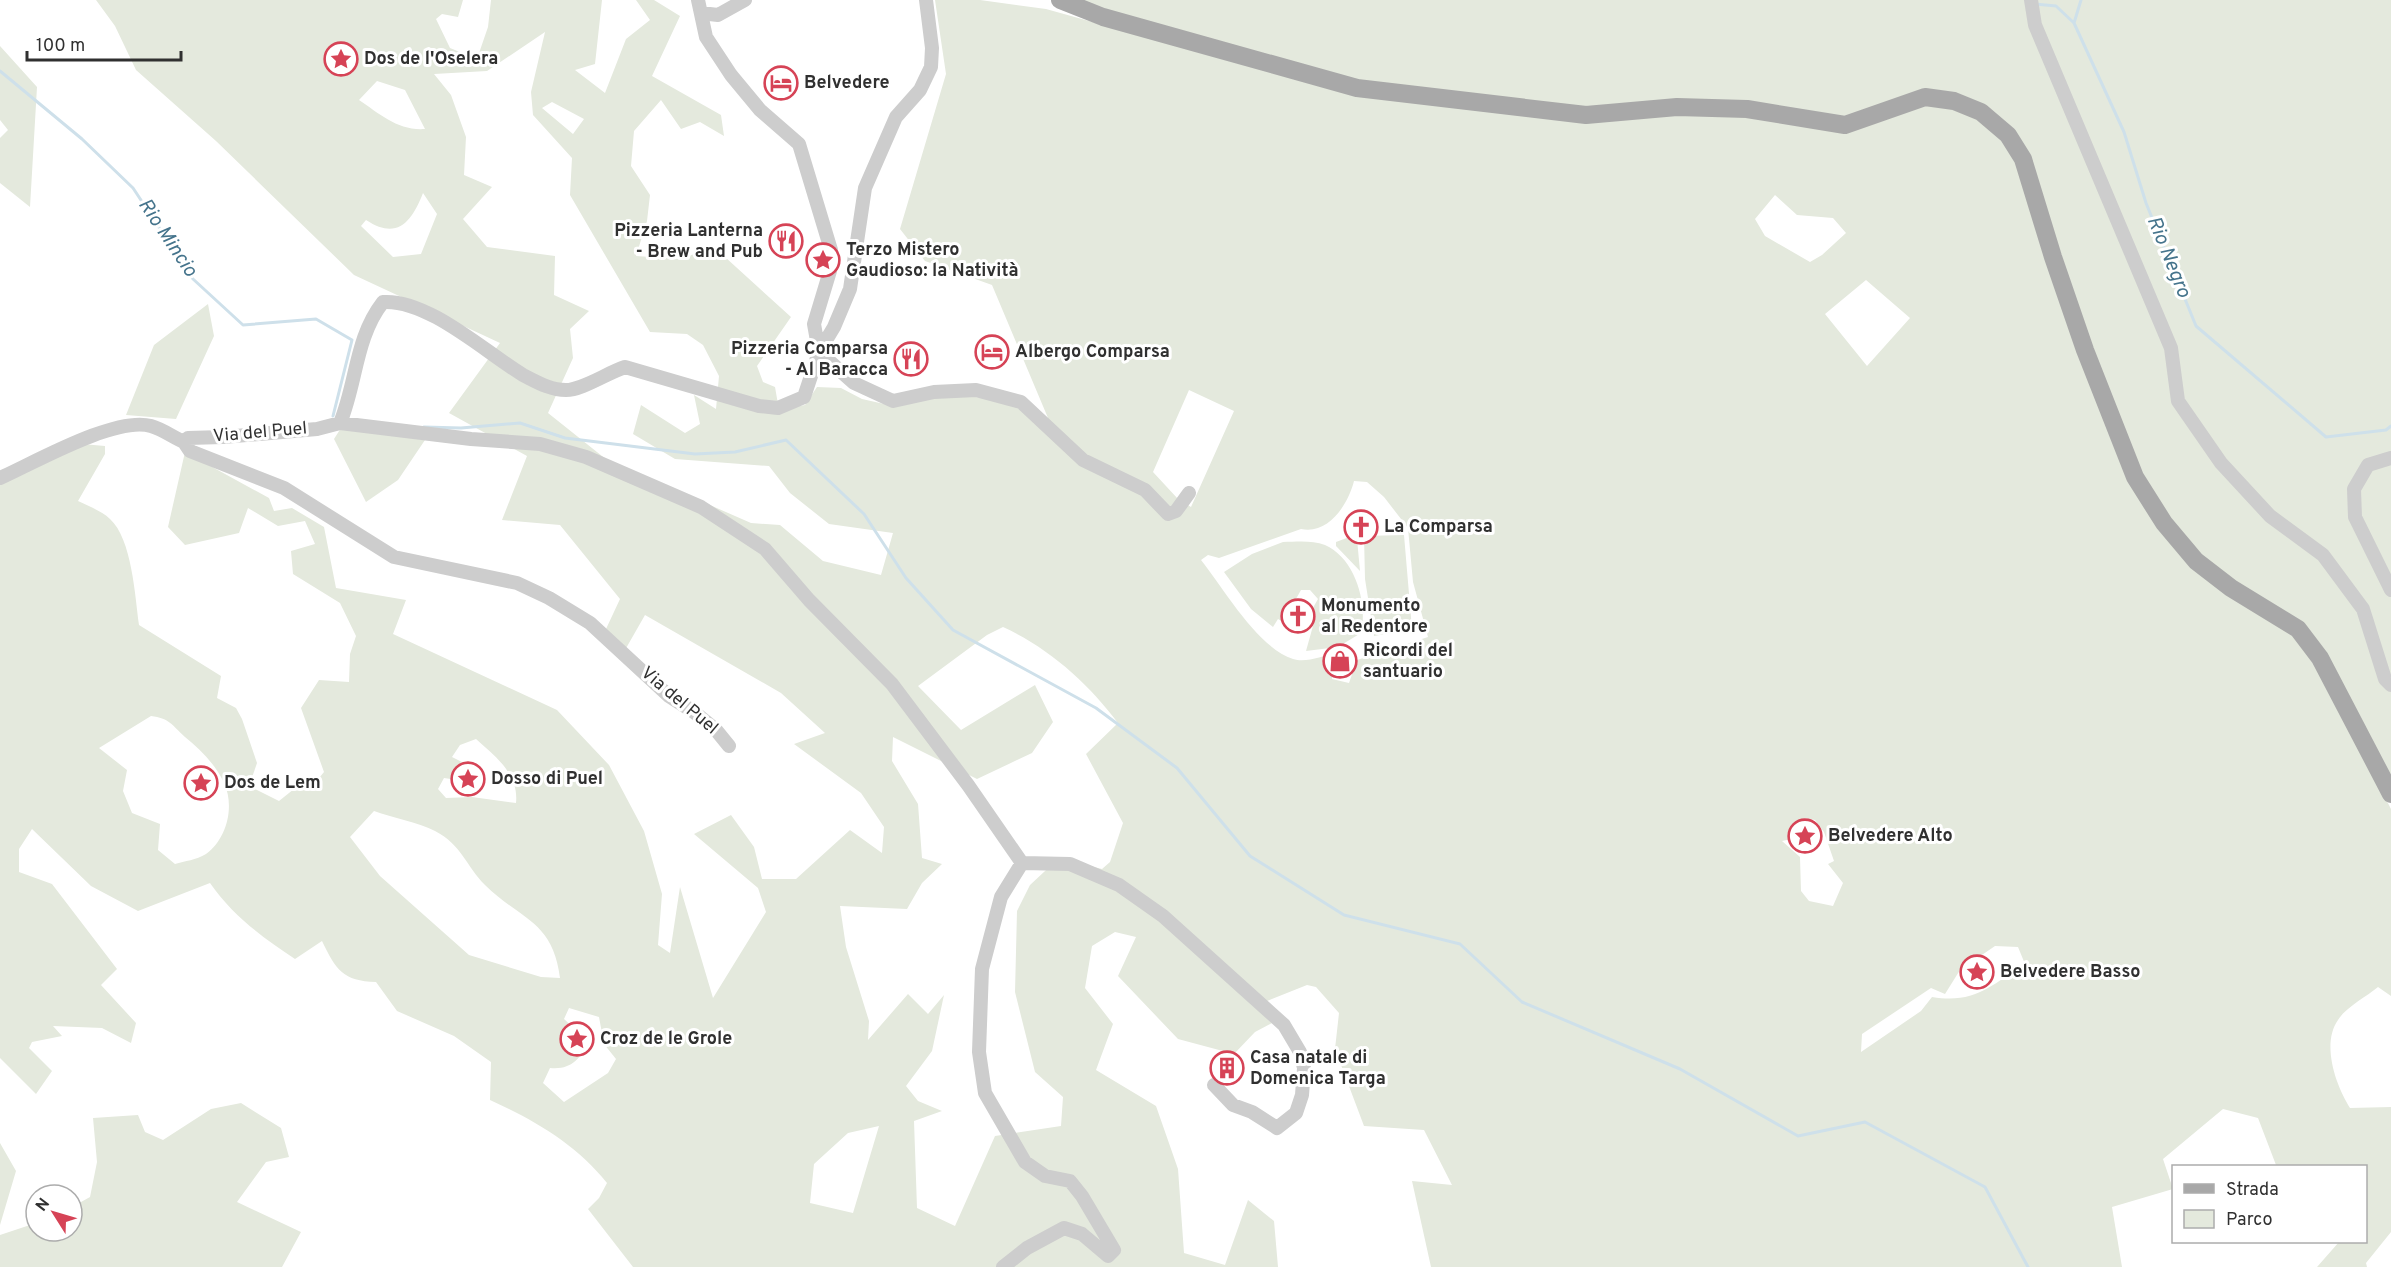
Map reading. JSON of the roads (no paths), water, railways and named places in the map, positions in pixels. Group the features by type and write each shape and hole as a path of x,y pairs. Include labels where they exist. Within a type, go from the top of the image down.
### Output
{"main road":[{"path":"1060,0 1103,17 1357,88 1586,115 1677,107 1747,109 1845,125 1926,97 1954,100 1981,112 2008,135 2023,159 2082,340 2135,477 2164,522 2196,561 2231,588 2298,629 2320,658 2391,794"}],"street":[{"path":"699,7 718,15 745,0"},
{"path":"340,423 346,409 358,350 370,319 383,302 398,301 427,314 534,381 550,388 578,389 605,373 625,367 759,406 778,408 804,397 819,352 834,327 850,289 865,188 896,117 920,90 931,67 932,48 926,0"},
{"path":"2031,5 2035,25 2171,348 2178,401 2221,463 2270,516 2323,555 2363,609 2385,679 2391,684"},
{"path":"699,7 706,37 731,75 760,110 799,144 831,249 830,271 814,324 819,352 854,383 893,401 934,392 976,390 1022,402 1083,460 1145,490 1168,513 1176,511 1189,493"},
{"name":"Via del Puel","path":"729,746 716,730 669,696 590,623 549,598 517,583 394,557 284,488 190,450 184,442 188,438 317,429 340,423 471,439 540,444 586,456 701,507 765,549 809,600 892,684 968,784 1022,864"},
{"path":"0,478 70,445 122,426 150,426 184,442"},
{"path":"2391,458 2368,465 2354,489 2355,517 2391,590"},
{"path":"1004,1267 1028,1248 1064,1228 1082,1233 1108,1256 1114,1250 1082,1196 1070,1181 1045,1176 1025,1162 985,1093 979,1052 982,969 1001,897 1022,864 1070,864 1119,885 1163,916 1274,1015 1294,1038 1304,1068 1301,1105 1296,1113 1277,1128 1252,1112 1233,1105 1214,1085"}],"waterway":[{"path":"2074,23 2081,0"},
{"name":"Rio Negro","path":"2035,4 2056,6 2074,23 2124,132 2146,203 2196,326 2326,437 2386,430 2391,426"},
{"name":"Rio Mincio","path":"0,71 82,139 133,188 193,279 243,325 316,319 352,340 333,416"},
{"path":"424,427 461,428 520,423 565,438 695,454 735,452 786,440 864,514 906,578 953,630 1096,708 1177,768 1250,856 1344,915 1460,944 1522,1002 1680,1069 1798,1136 1865,1122 1985,1187 2028,1267"}],"place":[{"name":"Dos de l'Oselera","path":"341,59"},
{"name":"Belvedere","path":"781,83"},
{"name":"Pizzeria Lanterna - Brew and Pub","path":"786,241"},
{"name":"Terzo Mistero Gaudioso: la Natività","path":"823,260"},
{"name":"Albergo Comparsa","path":"992,352"},
{"name":"Pizzeria Comparsa - Al Baracca","path":"911,359"},
{"name":"La Comparsa","path":"1361,527"},
{"name":"Monumento al Redentore","path":"1298,616"},
{"name":"Ricordi del santuario","path":"1340,661"},
{"name":"Dosso di Puel","path":"468,779"},
{"name":"Dos de Lem","path":"201,783"},
{"name":"Belvedere Alto","path":"1805,836"},
{"name":"Belvedere Basso","path":"1977,972"},
{"name":"Croz de le Grole","path":"577,1039"},
{"name":"Casa natale di Domenica Targa","path":"1227,1068"}]}
